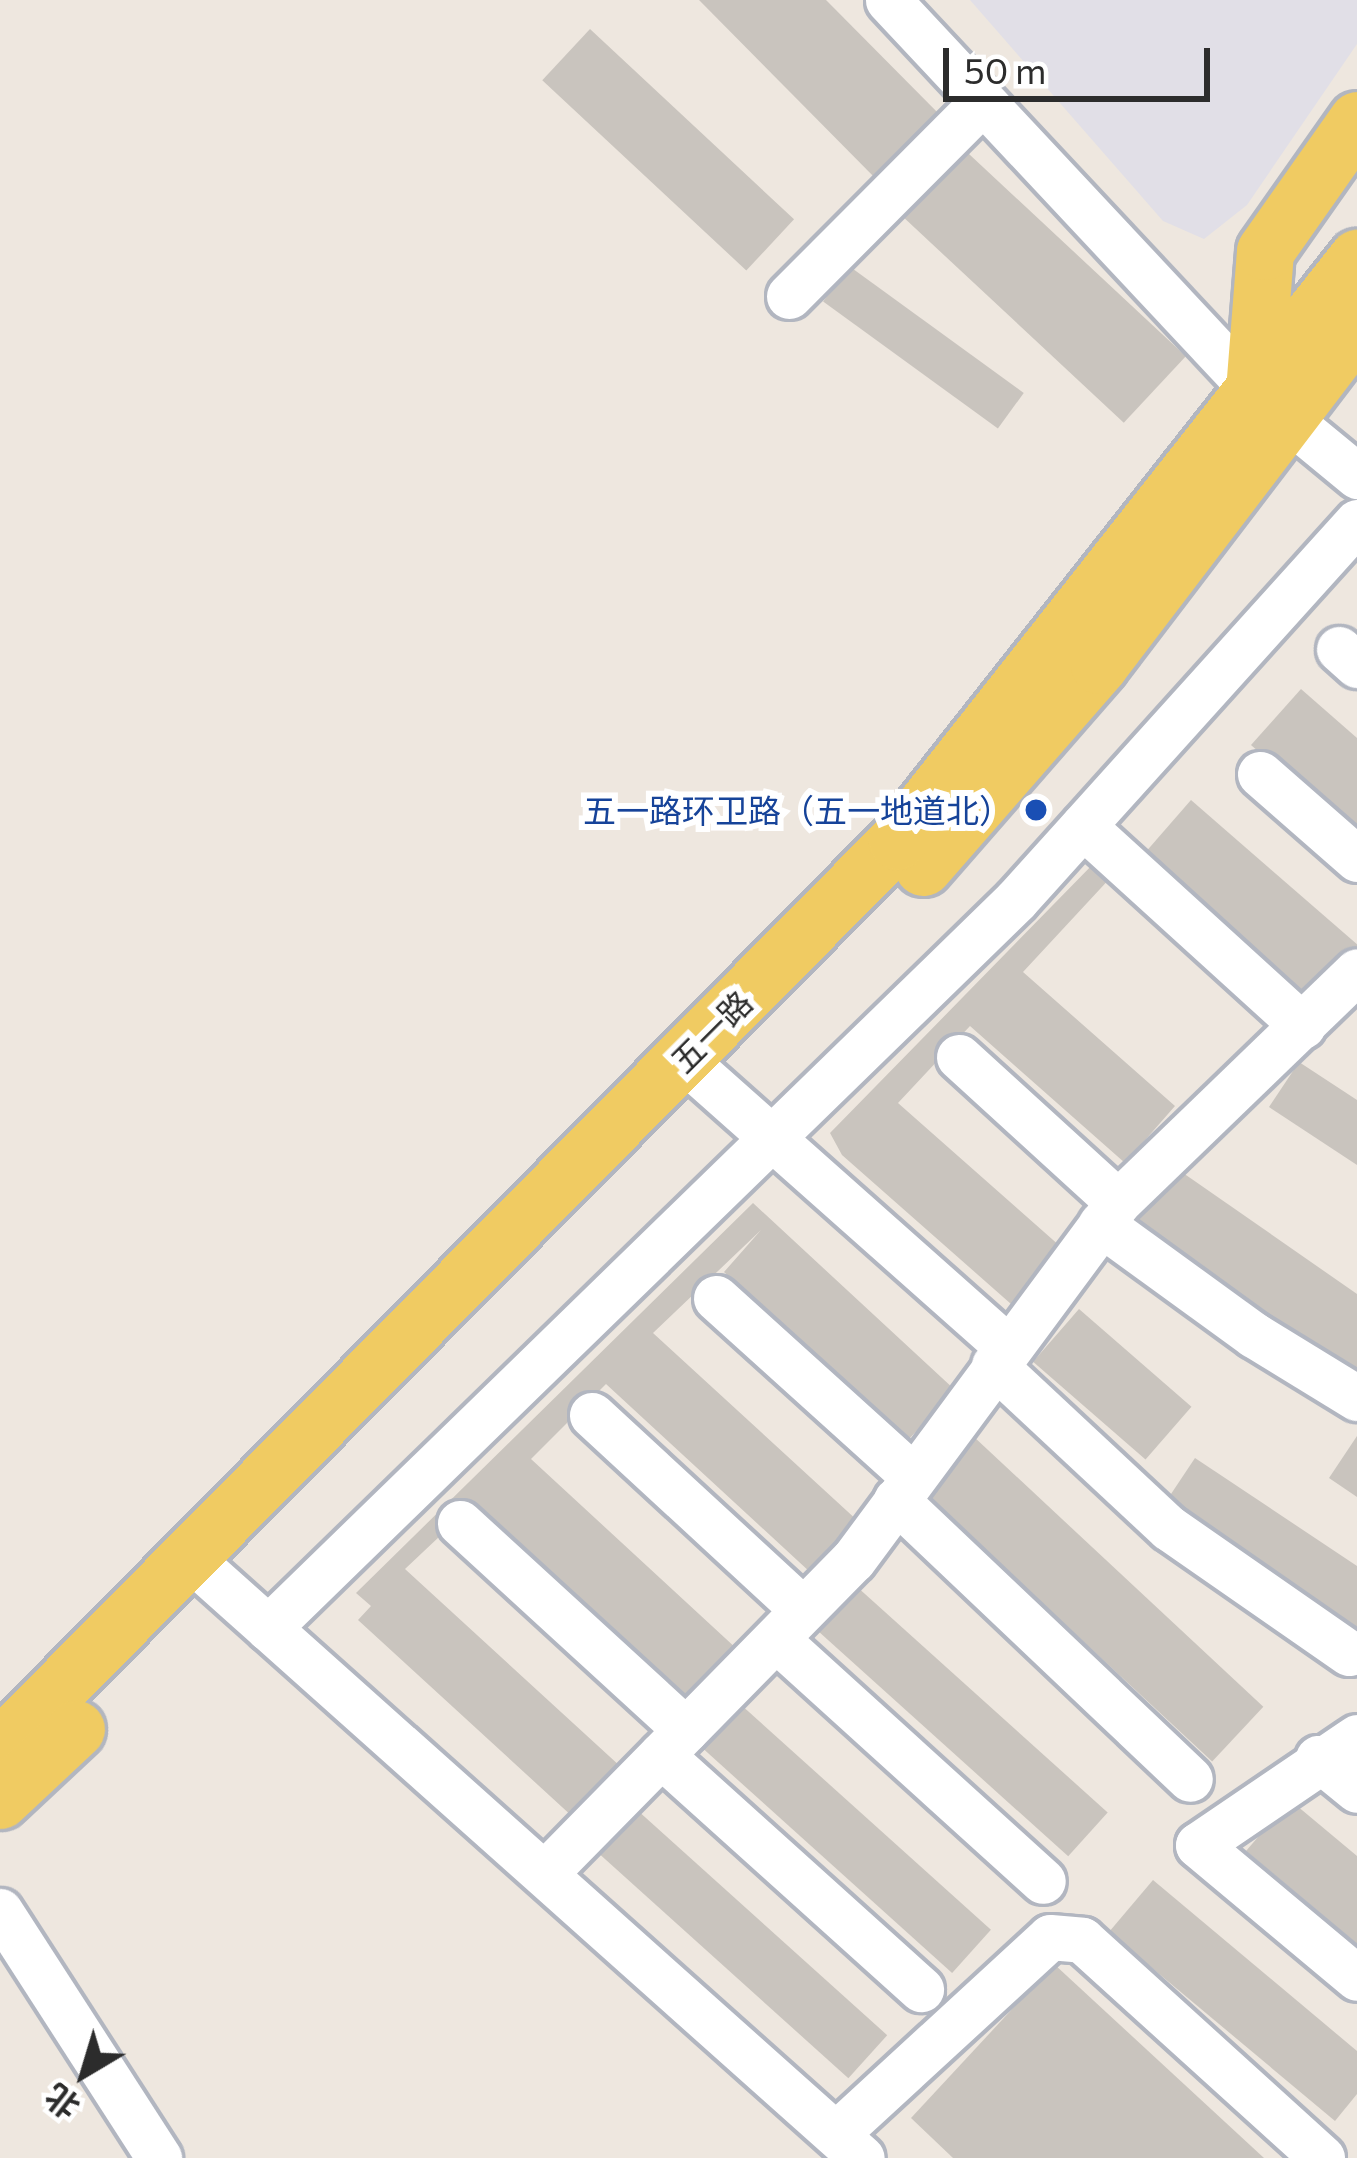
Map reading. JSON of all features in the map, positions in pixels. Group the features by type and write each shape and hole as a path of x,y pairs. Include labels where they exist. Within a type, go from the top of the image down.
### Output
{"main road":[{"path":"1269,405 1264,251 1357,120"},
{"name":"五一路","path":"1269,405 1357,258"},
{"name":"五一路","path":"0,1800 205,1572 697,1072 1269,405 1357,326"},
{"name":"五一路","path":"0,1747 205,1572"}],"street":[{"path":"888,0 1269,405 1357,476"},
{"path":"790,296 981,103"},
{"path":"268,1628 771,1138 1082,826 1357,522"},
{"path":"1260,774 1357,859"},
{"path":"1082,826 1303,1026"},
{"path":"545,1873 789,1624 904,1488 1109,1213 1357,971"},
{"path":"959,1057 1109,1213 1254,1335 1357,1398"},
{"path":"697,1072 1000,1356 1169,1528 1348,1653"},
{"path":"716,1298 1190,1779"},
{"path":"592,1415 789,1624 1043,1881"},
{"path":"460,1523 921,1989"},
{"path":"205,1572 850,2145 1050,1937 1082,1940 1333,2148"},
{"path":"1357,1790 1337,1747 1198,1845 1357,1978"},
{"path":"0,1911 159,2158"}],"shaded area":[{"path":"970,0 1357,0 1357,44 1247,205 1204,239 1163,221"}],"building":[{"path":"699,0 826,0 946,121 881,184"},
{"path":"590,29 794,219 746,270 542,80"},
{"path":"954,140 1186,356 1124,423 892,207"},
{"path":"849,266 1024,393 998,429 823,302"},
{"path":"1301,689 1357,738 1357,839 1251,745"},
{"path":"1191,800 1357,944 1309,1002 1142,857"},
{"path":"1098,859 1113,875 1023,972 1175,1106 1125,1163 970,1026 898,1103 1061,1247 1011,1304 842,1155 830,1133"},
{"path":"1299,1062 1357,1100 1357,1165 1269,1107"},
{"path":"1173,1166 1357,1294 1357,1377 1134,1222"},
{"path":"753,1203 955,1390 908,1440 724,1272 761,1230 653,1333 859,1522 811,1573 606,1384 531,1459 738,1650 691,1702 475,1503 405,1569 621,1767 574,1818 358,1620 371,1606 356,1593"},
{"path":"1079,1309 1191,1407 1146,1460 1033,1362"},
{"path":"973,1436 1263,1707 1212,1762 922,1491"},
{"path":"1357,1436 1357,1497 1329,1478"},
{"path":"1195,1458 1357,1566 1357,1631 1165,1503"},
{"path":"855,1585 1108,1813 1068,1856 816,1629"},
{"path":"739,1703 991,1930 952,1973 700,1746"},
{"path":"1290,1800 1357,1856 1357,1944 1246,1851"},
{"path":"636,1809 887,2035 848,2078 597,1852"},
{"path":"1153,1880 1357,2051 1357,2094 1335,2121 1109,1932"},
{"path":"1054,1964 1264,2158 953,2158 911,2118"}],"place":[{"name":"五一路环卫路（五一地道北）","path":"1036,810"}]}
